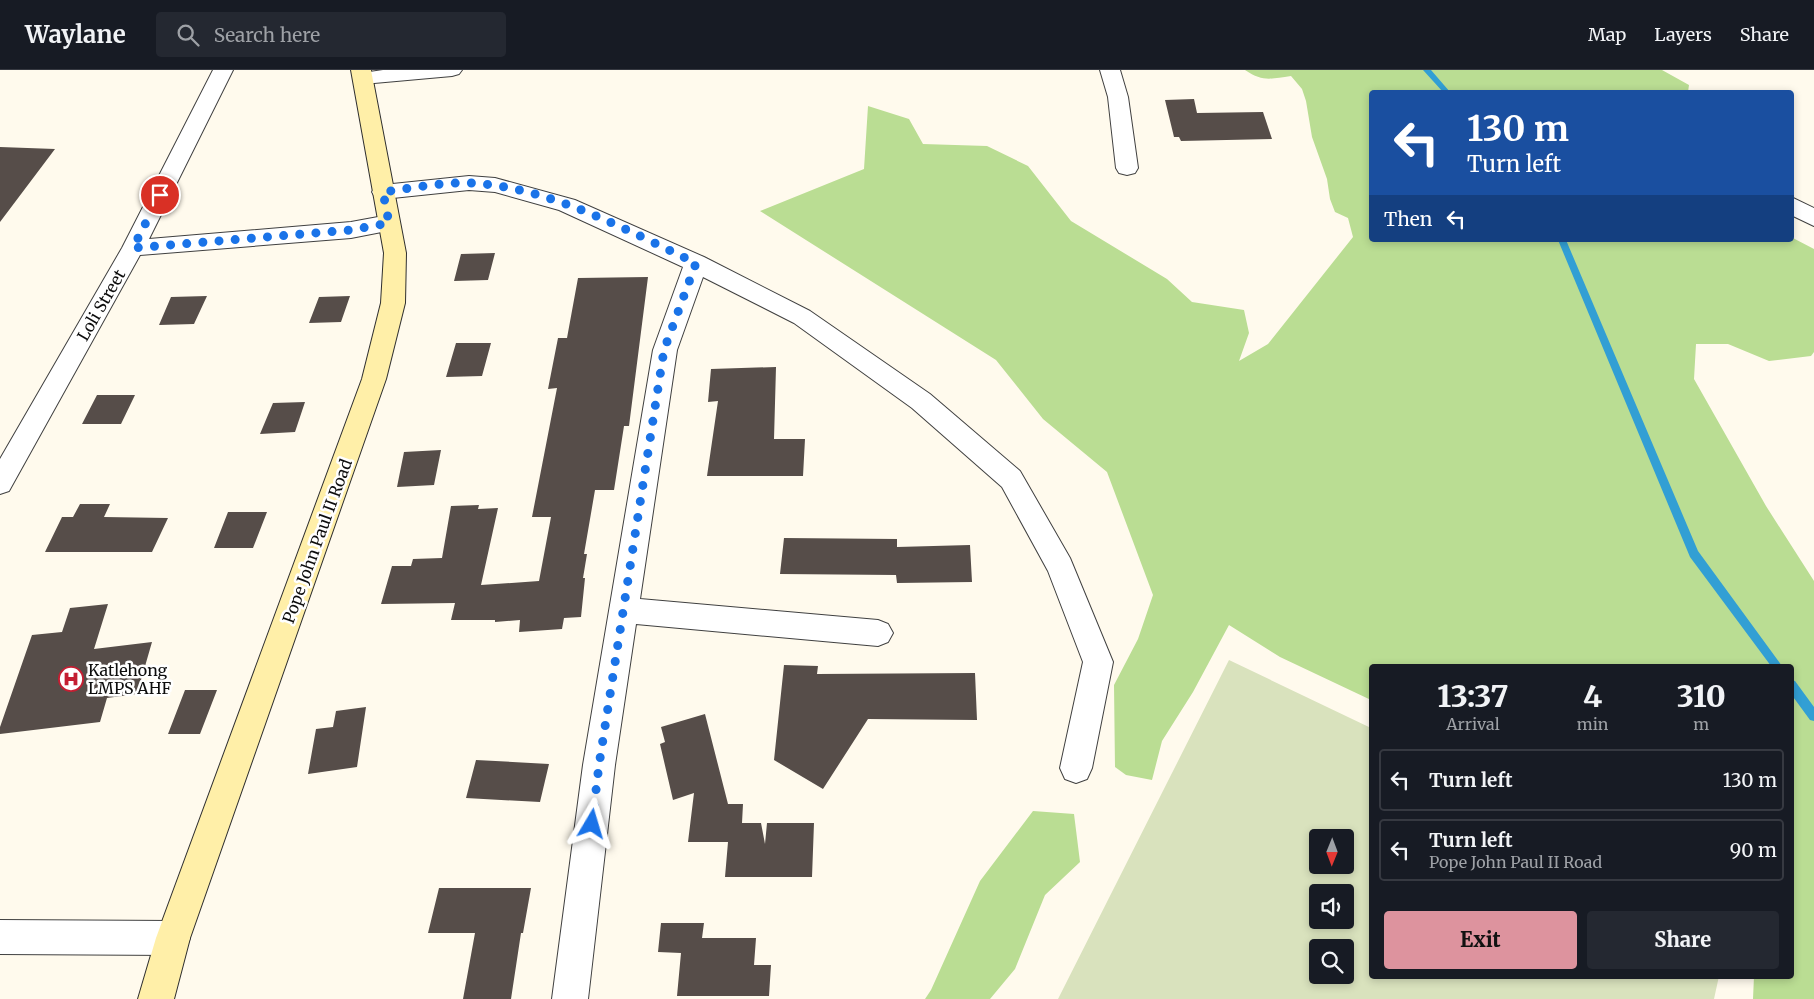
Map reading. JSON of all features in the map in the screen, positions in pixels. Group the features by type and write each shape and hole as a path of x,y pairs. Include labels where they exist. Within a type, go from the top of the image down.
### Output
{"main road":[{"name":"Pope John Paul II Road","path":"156,999 173,938 374,379 393,303 395,253 362,74"}],"street":[{"name":"Loli Street","path":"0,483 133,248 223,70"},
{"path":"362,74 452,70"},
{"path":"1110,70 1118,97 1128,168"},
{"path":"383,192 469,183 495,185 567,205 696,263 802,316 921,401 1011,479 1060,567 1098,662 1076,768"},
{"path":"1794,207 1814,218"},
{"path":"133,248 351,230 389,223"},
{"path":"570,999 599,765 664,350 696,263"},
{"path":"623,610 878,633"},
{"path":"0,937 173,938"}],"green space":[{"path":"1245,70 1662,70 1689,85 1688,90 1369,90 1369,242 1794,242 1794,239 1814,249 1814,352 1811,356 1769,361 1728,344 1696,344 1694,379 1766,506 1814,581 1814,999 1753,999 1754,979 1794,979 1794,664 1369,664 1369,699 1280,657 1229,625 1193,692 1162,741 1152,780 1126,775 1115,767 1114,685 1138,639 1153,595 1107,472 1043,419 996,360 760,211 864,169 868,106 909,119 923,144 987,146 1028,166 1071,221 1167,279 1192,302 1244,310 1249,333 1239,361 1268,344 1353,237 1348,218 1335,212 1330,199 1327,179 1312,137 1302,89 1291,76 1267,79"},
{"path":"1229,660 1369,727 1369,979 1718,979 1714,999 1058,999"},
{"path":"1033,811 1074,814 1080,862 1045,895 1015,969 990,999 925,999 931,990 980,881"}],"building":[{"path":"1194,99 1197,113 1263,112 1272,139 1181,141 1179,137 1174,137 1165,100"},
{"path":"0,147 55,149 0,222"},
{"path":"495,253 488,280 454,281 461,254"},
{"path":"648,277 629,426 624,426 614,490 595,490 584,554 587,554 583,578 585,578 581,617 564,618 562,629 519,632 520,620 495,622 495,620 451,620 455,603 381,604 392,566 411,566 413,559 442,558 451,506 479,505 478,509 498,508 481,585 539,581 551,517 532,517 557,388 548,389 558,338 567,338 578,278"},
{"path":"207,296 194,324 159,325 171,297"},
{"path":"350,296 341,322 309,323 319,297"},
{"path":"456,343 491,343 482,376 446,377"},
{"path":"776,367 774,439 805,439 803,476 707,476 718,401 708,402 711,369"},
{"path":"97,395 135,395 121,424 82,424"},
{"path":"305,402 295,432 260,434 273,403"},
{"path":"441,450 434,485 397,487 404,452"},
{"path":"80,504 110,504 104,517 168,518 152,552 45,552 62,517 73,517"},
{"path":"228,512 267,512 253,548 214,548"},
{"path":"784,538 897,539 897,547 970,545 972,582 897,583 896,575 780,574"},
{"path":"108,604 94,649 152,642 137,694 107,698 100,722 0,734 0,727 32,635 62,632 70,608"},
{"path":"784,665 818,666 817,674 975,673 977,720 868,719 823,789 774,760"},
{"path":"185,690 217,690 200,734 168,734"},
{"path":"366,707 357,767 308,774 316,729 333,727 336,711"},
{"path":"705,714 728,804 743,804 742,823 761,823 765,844 767,823 814,823 812,877 725,877 728,842 688,842 694,793 673,800 660,744 665,742 661,727"},
{"path":"476,760 549,764 540,802 466,798"},
{"path":"439,888 531,888 523,933 521,933 511,999 463,999 475,933 428,933"},
{"path":"661,923 704,923 702,938 756,938 754,965 771,965 769,996 677,996 681,953 658,952"}],"waterway":[{"path":"1427,70 1445,90"},
{"path":"1563,242 1694,554 1776,664"},
{"path":"1794,689 1814,716"}],"place":[{"name":"Katlehong LMPS AHF","path":"71,679"}],"route":[{"path":"160,195 133,248 351,230 389,223 383,192 469,183 495,185 567,205 696,263 664,350 599,765 592,824"}]}
